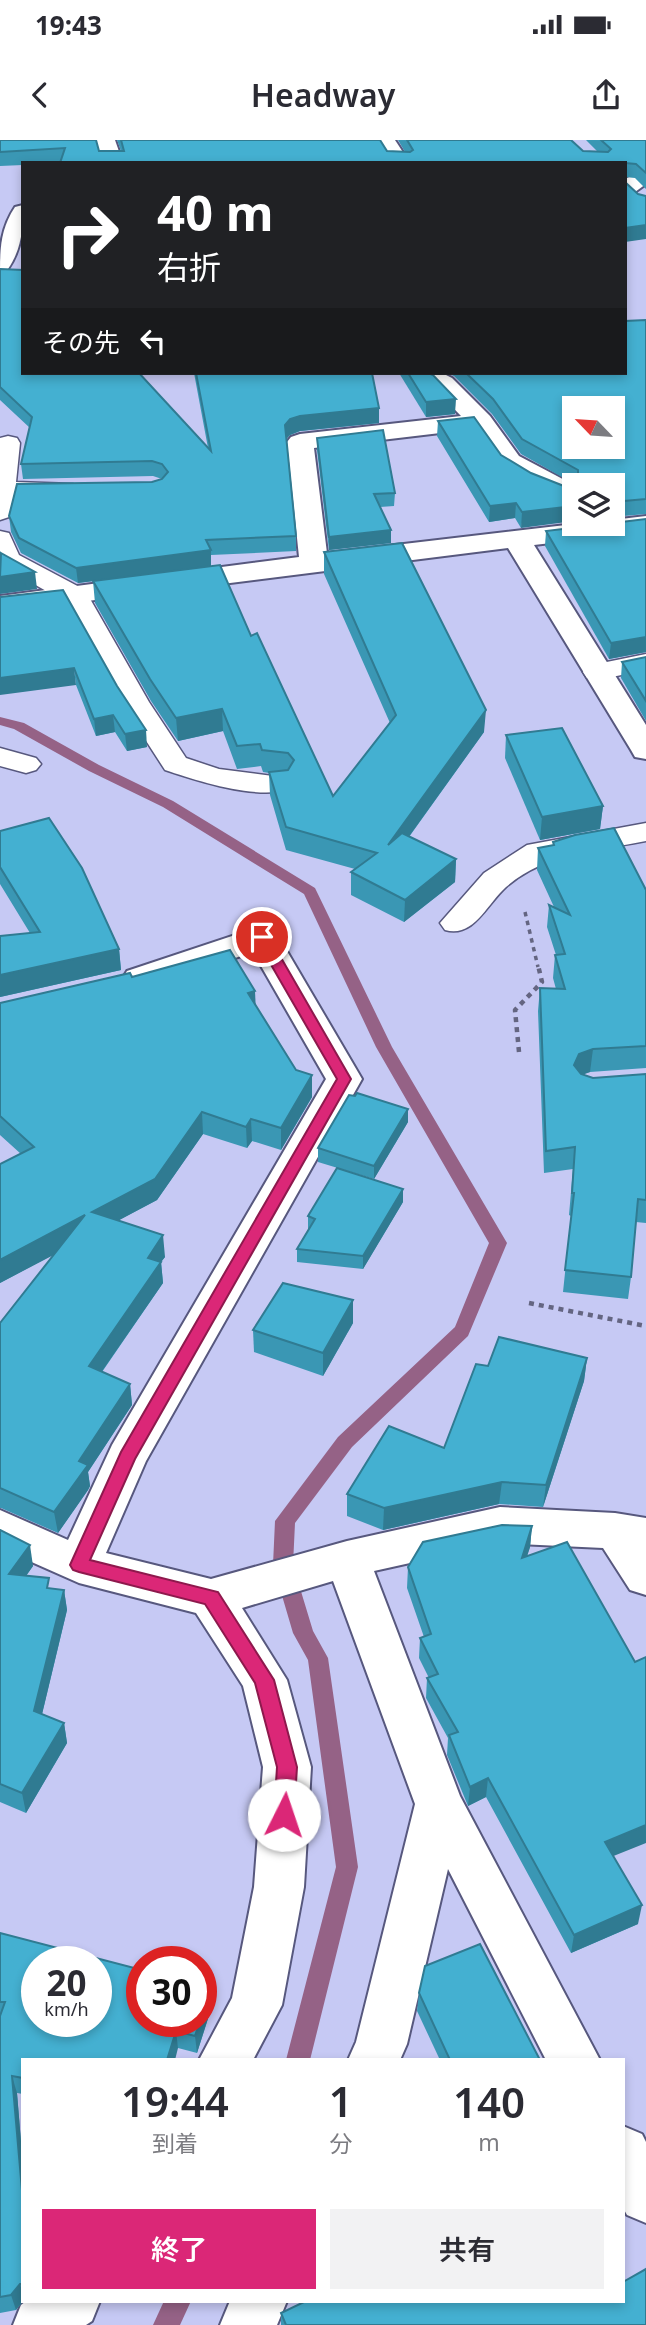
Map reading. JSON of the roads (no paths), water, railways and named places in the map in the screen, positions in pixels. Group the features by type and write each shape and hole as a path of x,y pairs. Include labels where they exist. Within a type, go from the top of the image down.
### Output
{"street":[{"path":"105,140 112,161"},
{"path":"385,140 399,161"},
{"path":"627,185 646,175"},
{"path":"627,187 646,201"},
{"path":"21,217 0,266 21,268"},
{"path":"428,375 443,383 481,421 510,462 562,490"},
{"path":"314,563 300,442 481,421"},
{"path":"625,517 644,524"},
{"path":"0,604 644,524"},
{"path":"516,539 646,750"},
{"path":"79,1565 128,1457 344,1079 262,937 112,985"},
{"path":"0,1528 79,1565 225,1594 330,1563 500,1525 631,1534 646,1577"},
{"path":"330,1563 439,1804 573,2058"},
{"path":"225,1594 264,1680 287,1767 279,1887 256,2005 226,2058"},
{"path":"375,2058 381,2044 439,1804"},
{"path":"625,2157 646,2196"},
{"path":"41,2325 69,2303"},
{"path":"248,2325 258,2303"}],"lane":[{"path":"8,443 1,502 84,489"},
{"path":"0,539 8,559 75,596 135,702 175,764 215,777 277,784"},
{"path":"597,672 646,662"},
{"path":"456,923 495,880 538,852 646,832"}],"waterway":[{"path":"0,721 19,726 94,768 168,804 310,891 384,1047 498,1243 462,1331 345,1442 285,1521 283,1565 303,1633 318,1658 347,1867 299,2058"},
{"path":"166,2325 177,2303"}]}
